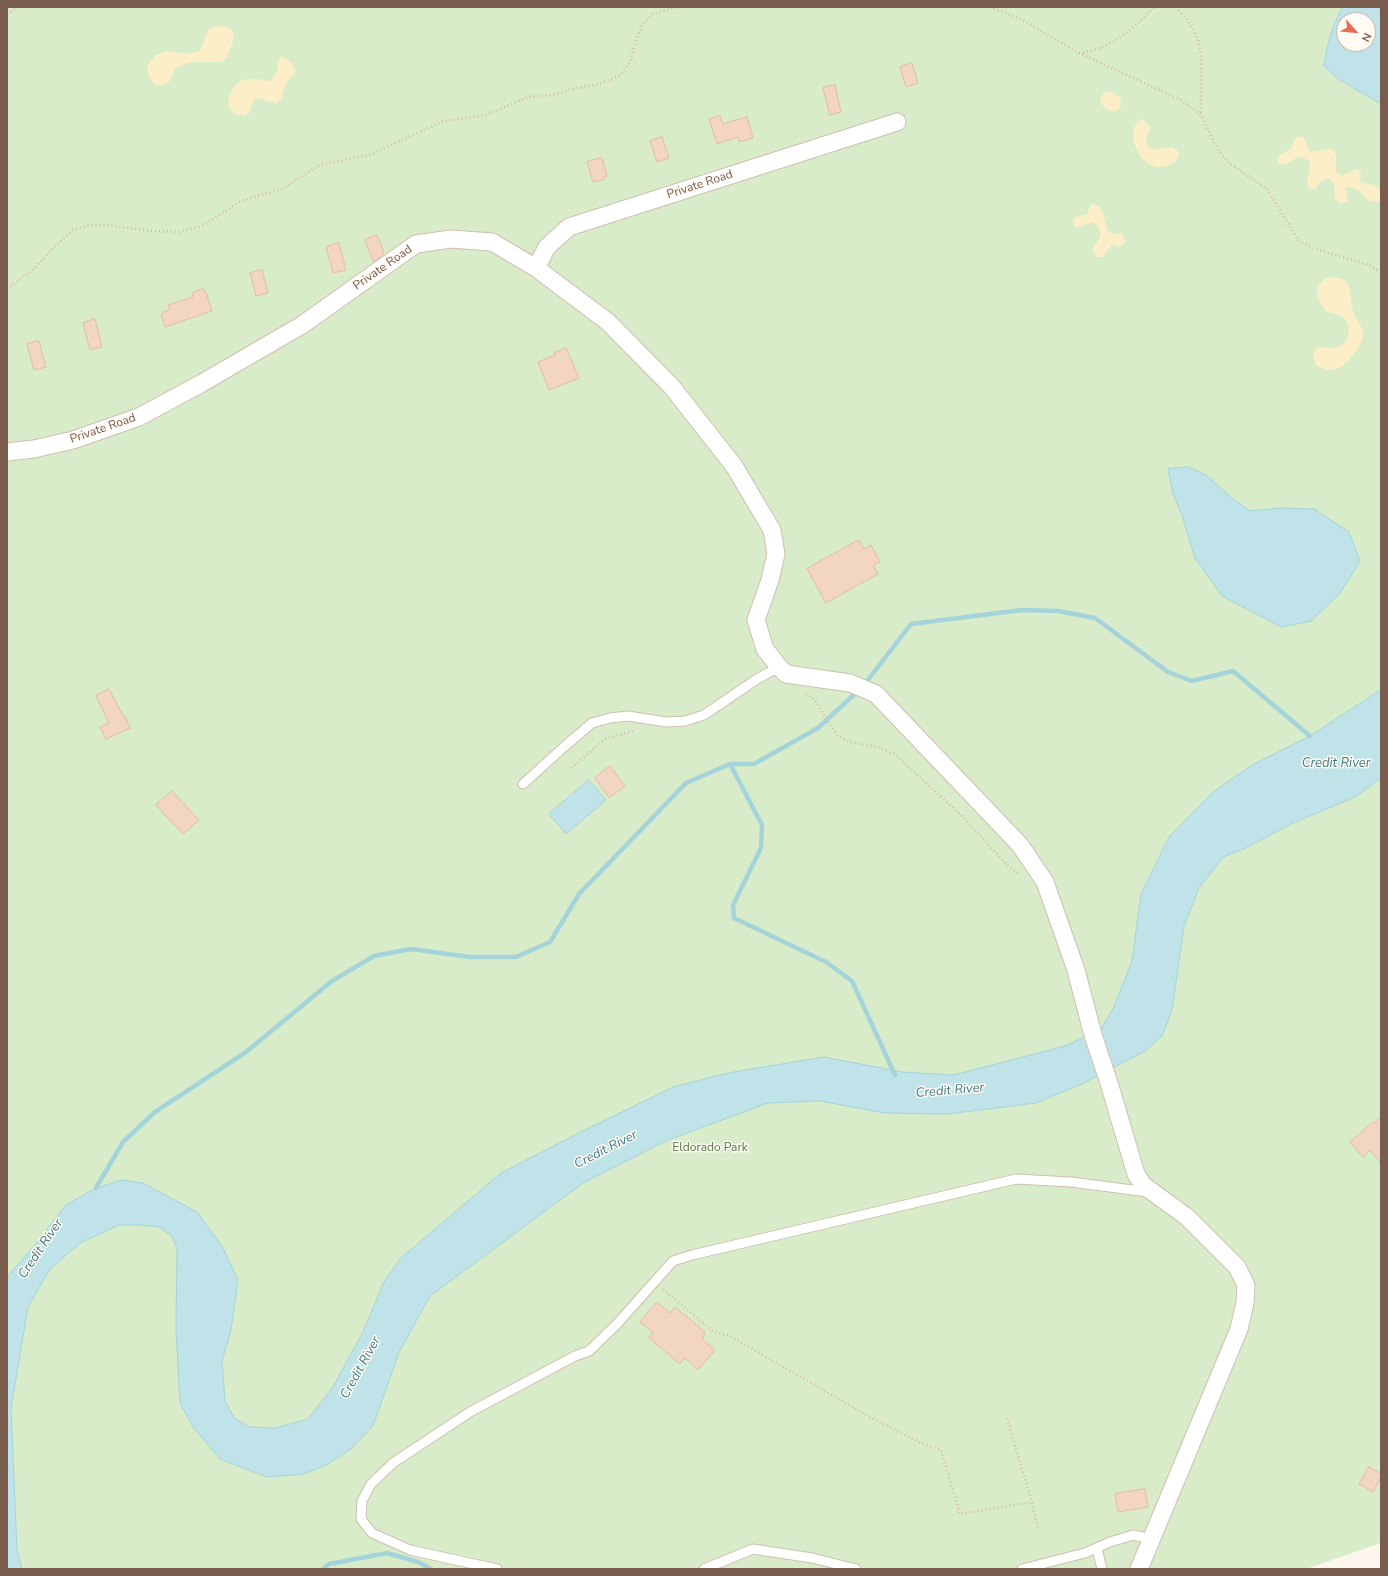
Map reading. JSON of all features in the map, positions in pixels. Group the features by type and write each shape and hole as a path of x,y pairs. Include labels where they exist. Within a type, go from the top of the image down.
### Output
{"street":[{"name":"Private Road","path":"7,452 34,449 73,440 139,417 202,383 302,325 416,244 451,239 492,242 536,268 547,247 569,227 898,122"},
{"path":"536,268 608,322 672,388 734,466 772,530 776,554 770,580 756,620 765,649 779,667 786,674 850,683 876,694 1020,845 1046,882 1076,970 1093,1035 1136,1174 1142,1185 1187,1217 1237,1267 1246,1285 1245,1303 1239,1329 1139,1569"}],"lane":[{"path":"524,784 592,723 610,718 628,716 666,722 685,721 704,714 757,679 779,667"},
{"path":"498,1569 410,1550 372,1533 361,1519 362,1501 371,1484 393,1463 464,1416 575,1356 589,1351 617,1324 673,1261 692,1255 1016,1179 1071,1182 1152,1193"},
{"path":"1022,1569 1085,1553 1110,1542 1133,1535 1152,1539"},
{"path":"1097,1548 1102,1569"},
{"path":"704,1569 753,1549 812,1558 856,1569"}],"path":[{"path":"7,14 19,7"},
{"path":"7,289 34,269 53,248 73,230 89,225 106,225 151,231 179,232 202,226 241,201 282,189 320,165 372,154 444,121 486,115 528,97 553,95 576,88 599,84 620,76 630,62 642,25 654,13 680,7"},
{"path":"990,7 1021,19 1079,53 1181,100 1201,114 1223,157 1235,169 1267,189 1298,240 1312,248 1366,264 1381,272"},
{"path":"1079,53 1098,49 1115,41 1138,23 1154,7"},
{"path":"1176,7 1194,29 1200,45 1202,55 1201,114"},
{"path":"804,692 814,699 838,736 849,742 878,746 894,754 960,814 1007,865 1023,878"},
{"path":"572,768 605,739 642,730"},
{"path":"655,1282 714,1332 730,1336 868,1416 922,1443 941,1450 960,1514 1032,1502"},
{"path":"1008,1418 1032,1502 1038,1529"}],"green space":[{"name":"Eldorado Park","path":"7,7 1381,7 1381,1543 1306,1569 7,1569"}],"sand":[{"path":"214,26 227,27 232,31 234,38 227,58 221,62 194,62 182,65 175,69 169,82 161,86 155,84 149,77 147,69 150,61 155,56 167,51 188,54 200,51 208,30"},
{"path":"282,56 292,63 295,74 286,83 282,97 277,103 256,98 253,101 249,113 243,116 235,114 228,107 232,89 243,80 253,79 270,81 276,74"},
{"path":"1107,91 1114,93 1120,98 1121,105 1117,111 1110,111 1101,104 1100,97"},
{"path":"1140,119 1144,120 1151,128 1146,138 1148,145 1153,150 1172,147 1178,151 1179,155 1175,162 1159,167 1145,161 1140,155 1136,148 1133,132 1135,125"},
{"path":"1299,137 1304,137 1309,150 1312,152 1326,149 1333,150 1336,156 1336,172 1342,176 1355,169 1361,172 1360,181 1378,187 1380,190 1380,200 1376,202 1369,201 1357,189 1347,187 1345,189 1348,196 1347,201 1340,204 1335,198 1334,183 1328,178 1321,181 1315,189 1309,188 1307,184 1310,170 1309,162 1299,157 1286,164 1281,164 1278,162 1279,155 1291,149 1294,140"},
{"path":"1093,204 1102,212 1109,232 1113,234 1122,233 1125,241 1122,246 1118,247 1112,245 1103,257 1097,257 1093,251 1100,236 1097,225 1091,222 1078,228 1075,227 1073,222 1075,217 1088,214 1089,206"},
{"path":"1332,277 1340,278 1348,284 1353,311 1362,328 1363,334 1360,345 1352,357 1341,367 1330,370 1316,365 1313,356 1315,350 1320,347 1331,349 1340,346 1346,340 1349,331 1346,322 1341,316 1326,311 1319,301 1317,290 1318,286 1321,282"}],"water":[{"path":"1343,7 1379,7 1381,15 1381,104 1338,79 1324,66 1327,48 1336,21 1336,52 1376,52 1376,12 1340,12"},
{"path":"1188,467 1206,475 1232,498 1250,511 1280,508 1314,509 1349,532 1360,561 1340,593 1311,621 1281,627 1222,596 1195,558 1182,515 1173,494 1168,469"},
{"name":"Credit River","path":"1381,690 1381,778 1355,797 1291,824 1246,848 1223,857 1199,888 1184,926 1172,1010 1162,1036 1145,1051 1082,1084 1036,1103 948,1114 885,1113 820,1101 768,1103 668,1140 583,1183 430,1296 399,1352 373,1426 351,1449 328,1464 304,1474 267,1477 220,1459 193,1427 180,1403 176,1330 177,1249 172,1236 159,1227 119,1225 80,1243 50,1269 28,1307 11,1408 17,1550 22,1569 7,1569 7,1277 35,1245 66,1205 96,1188 121,1180 143,1183 197,1212 222,1246 238,1280 231,1330 222,1361 225,1401 234,1418 250,1427 275,1428 308,1419 333,1387 363,1332 384,1282 401,1258 501,1173 583,1131 673,1087 728,1073 824,1057 902,1072 954,1075 1065,1046 1101,1029 1114,1007 1132,961 1141,894 1169,837 1213,792 1252,765 1310,736"},
{"path":"589,780 606,800 566,834 549,814"}],"building":[{"path":"912,63 918,83 906,87 900,67"},
{"path":"835,85 841,112 830,115 823,88"},
{"path":"720,116 723,124 747,117 753,138 739,142 738,137 717,144 709,119"},
{"path":"662,137 669,158 657,162 650,141"},
{"path":"602,158 607,176 604,177 605,179 593,182 587,162"},
{"path":"377,235 384,252 382,253 383,255 373,262 365,240"},
{"path":"339,243 346,270 333,273 326,247"},
{"path":"262,270 268,293 256,296 250,273"},
{"path":"203,289 204,292 206,292 212,311 165,327 161,314 170,310 168,305 193,297 192,293"},
{"path":"95,319 102,347 90,350 83,323"},
{"path":"39,341 46,367 34,370 27,344"},
{"path":"566,348 579,378 549,390 538,362 555,355 554,353"},
{"path":"859,540 864,549 871,545 880,562 873,565 878,574 826,603 807,569"},
{"path":"109,689 130,728 106,739 100,727 109,723 96,696"},
{"path":"610,766 625,786 609,798 595,778"},
{"path":"172,791 199,820 183,834 156,805"},
{"path":"1381,1117 1381,1163 1370,1150 1363,1157 1350,1142"},
{"path":"657,1302 670,1313 675,1307 706,1333 702,1339 715,1350 698,1370 685,1358 680,1364 649,1338 653,1332 640,1322"},
{"path":"1369,1467 1381,1474 1381,1477 1373,1492 1359,1484"},
{"path":"1145,1489 1148,1507 1118,1512 1115,1494"}],"waterway":[{"path":"864,685 911,624 1022,610 1058,611 1095,618 1168,672 1192,681 1233,671 1310,736"},
{"path":"96,1188 123,1142 155,1112 246,1052 332,981 374,956 411,949 470,957 516,957 550,942 579,894 686,783 730,764 754,764 818,728 859,690"},
{"path":"730,764 762,825 761,848 733,905 734,918 826,962 852,981 895,1075"},
{"path":"323,1569 329,1564 387,1553 418,1562 431,1569"}]}
